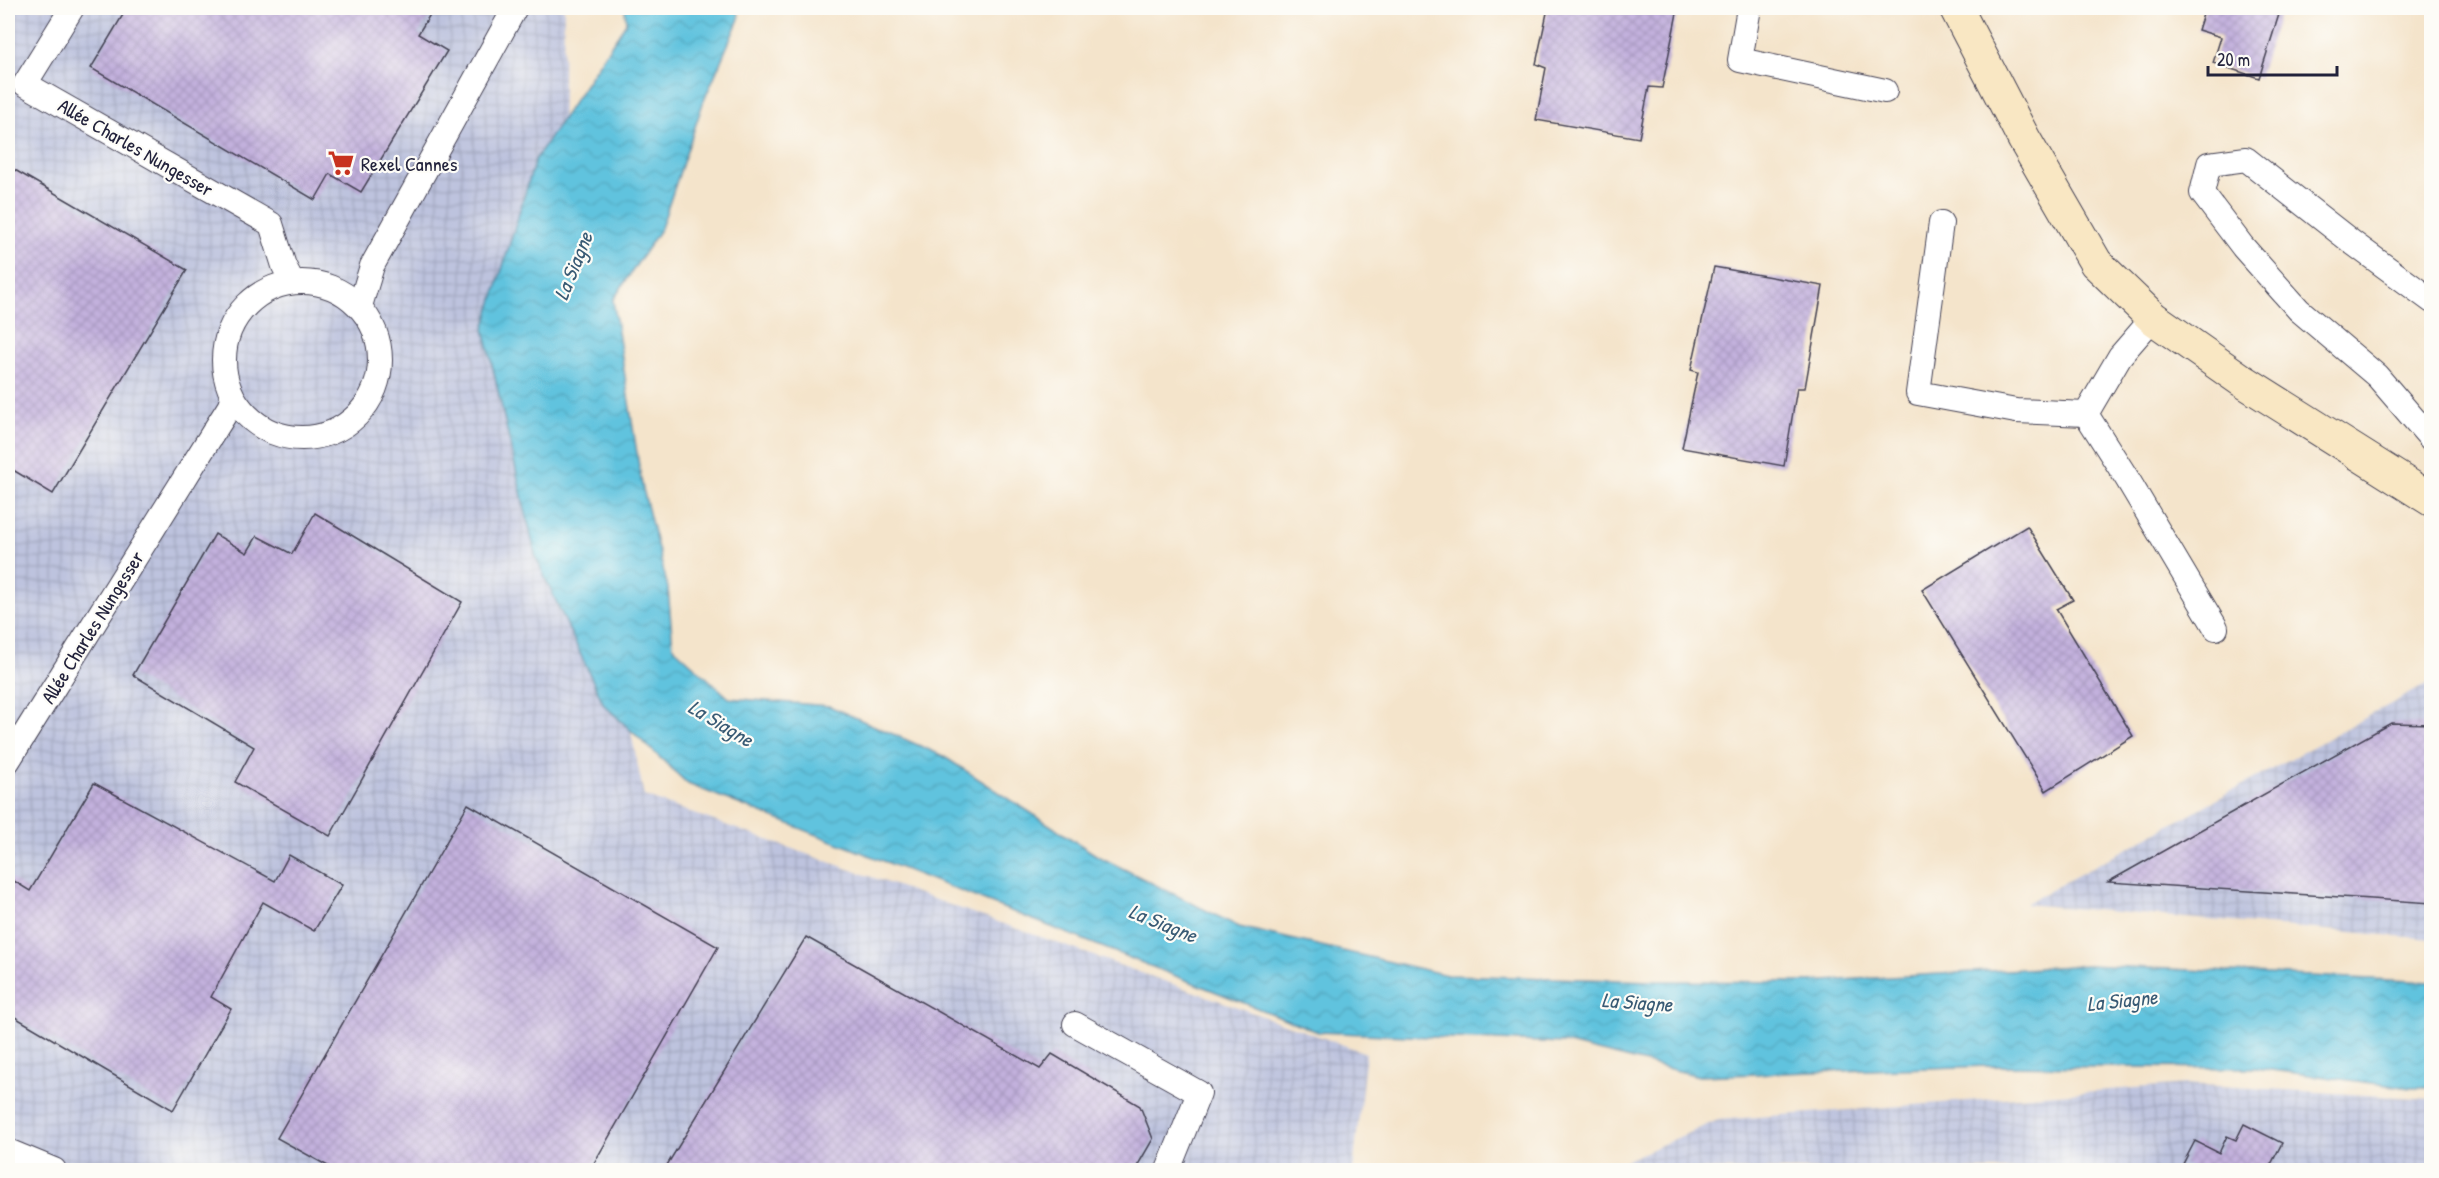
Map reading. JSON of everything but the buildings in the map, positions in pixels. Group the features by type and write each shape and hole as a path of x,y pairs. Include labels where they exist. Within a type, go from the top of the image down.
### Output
{"main road":[{"path":"1956,8 2024,139 2096,263 2152,318 2240,379 2432,500"}],"lane":[{"name":"Allée Charles Nungesser","path":"72,8 25,84 271,224 284,266 292,281"},
{"path":"360,306 372,266 515,8"},
{"path":"1749,8 1740,60 1885,91"},
{"path":"2432,301 2352,243 2246,159 2209,164 2202,193 2243,247 2299,310 2377,375 2432,440"},
{"path":"1941,223 1918,393 2016,411 2086,414"},
{"path":"292,281 328,285 360,306 375,328 382,362 378,387 350,425 306,441 262,431 233,401 222,359 232,322 259,293 292,281"},
{"path":"2086,414 2120,356 2152,318"},
{"name":"Allée Charles Nungesser","path":"8,761 233,401"},
{"path":"2086,414 2216,628"},
{"path":"1075,1024 1199,1093 1168,1170"},
{"path":"8,1151 54,1170"}],"shaded area":[{"path":"8,8 564,8 559,375 644,796 1366,1053 1353,1170 8,1170"},
{"path":"2431,682 2431,939 2025,904"},
{"path":"2186,1084 2431,1099 2431,1170 1604,1170 1718,1120"}],"water":[{"name":"La Siagne","path":"625,8 738,8 739,19 703,103 661,228 613,300 642,485 668,588 673,647 729,698 829,706 943,756 1096,855 1239,927 1447,975 1653,981 1808,982 2088,965 2431,982 2431,1088 2411,1088 2256,1068 1987,1066 1699,1076 1565,1043 1318,1032 688,784 604,705 536,558 484,329 535,160 626,23"}],"place":[{"name":"Rexel Cannes","path":"341,163"}]}
